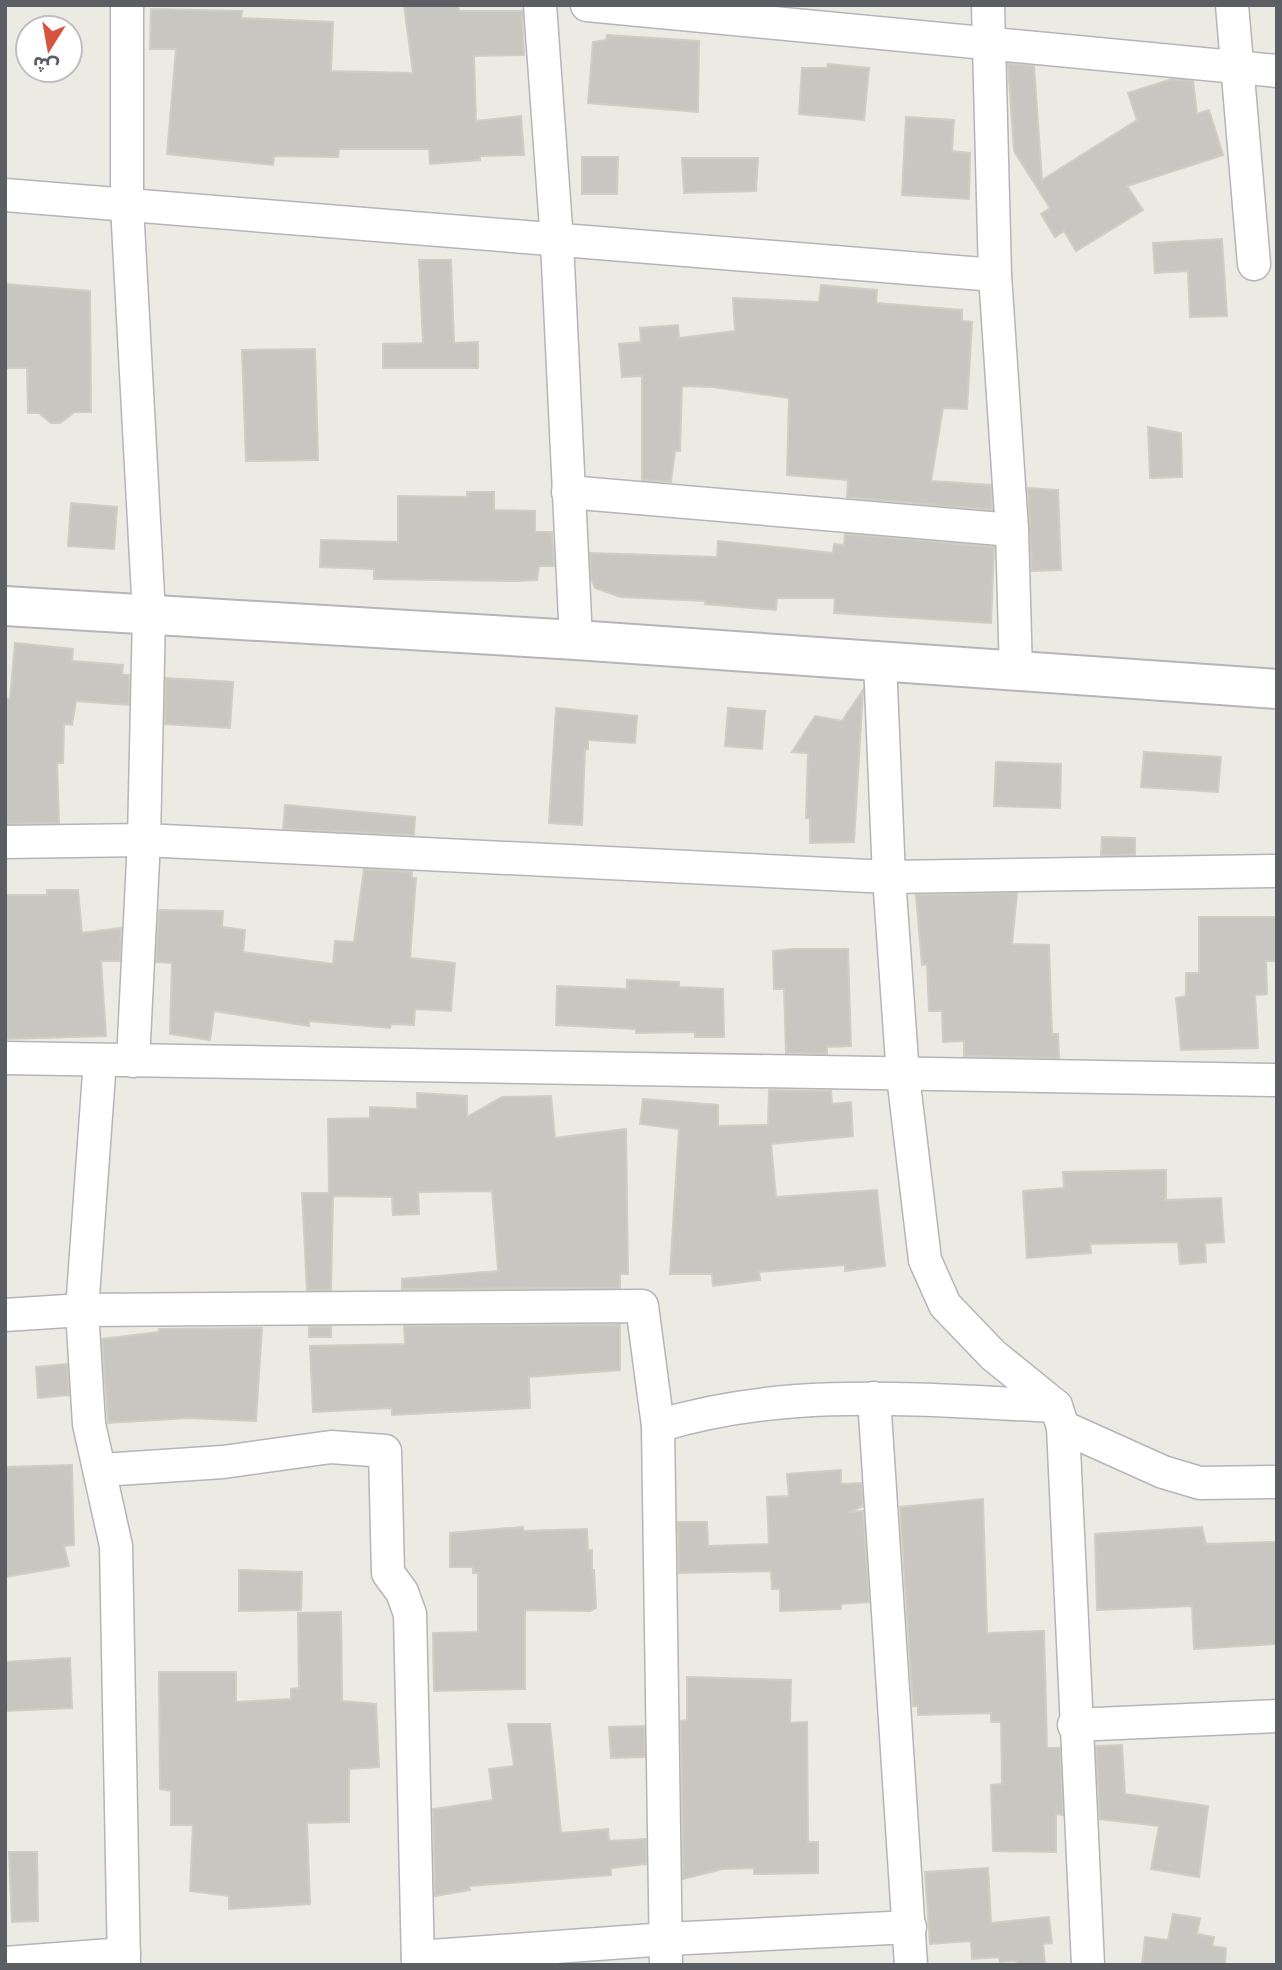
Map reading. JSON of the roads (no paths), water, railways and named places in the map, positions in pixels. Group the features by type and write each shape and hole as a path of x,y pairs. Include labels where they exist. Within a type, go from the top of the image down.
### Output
{"street":[{"path":"127,5 127,206 149,614 144,840 133,1061"},
{"path":"540,5 556,242 576,640"},
{"path":"587,5 1277,71"},
{"path":"988,5 995,275 1012,530 1016,673"},
{"path":"1233,5 1236,69 1254,264"},
{"path":"5,195 556,242 995,275"},
{"path":"568,492 1012,530"},
{"path":"5,606 576,640 1016,673 1277,688"},
{"path":"880,662 889,877 903,1076 925,1260 945,1305 1059,1417 1163,1472 1200,1483 1277,1482"},
{"path":"5,842 144,840 889,877 1277,871"},
{"path":"5,1058 903,1076 1277,1080"},
{"path":"5,1963 124,1959 116,1546 102,1470 89,1424 82,1310 100,1060"},
{"path":"5,1315 82,1310 642,1306 657,1426 666,1952"},
{"path":"657,1426 696,1414 755,1403 874,1398 1059,1417"},
{"path":"874,1398 911,1965"},
{"path":"1059,1417 1088,1965"},
{"path":"102,1470 223,1462 331,1447 385,1451 388,1573 402,1591 410,1614 418,1961 666,1952 910,1927"},
{"path":"1074,1725 1277,1716"}]}
